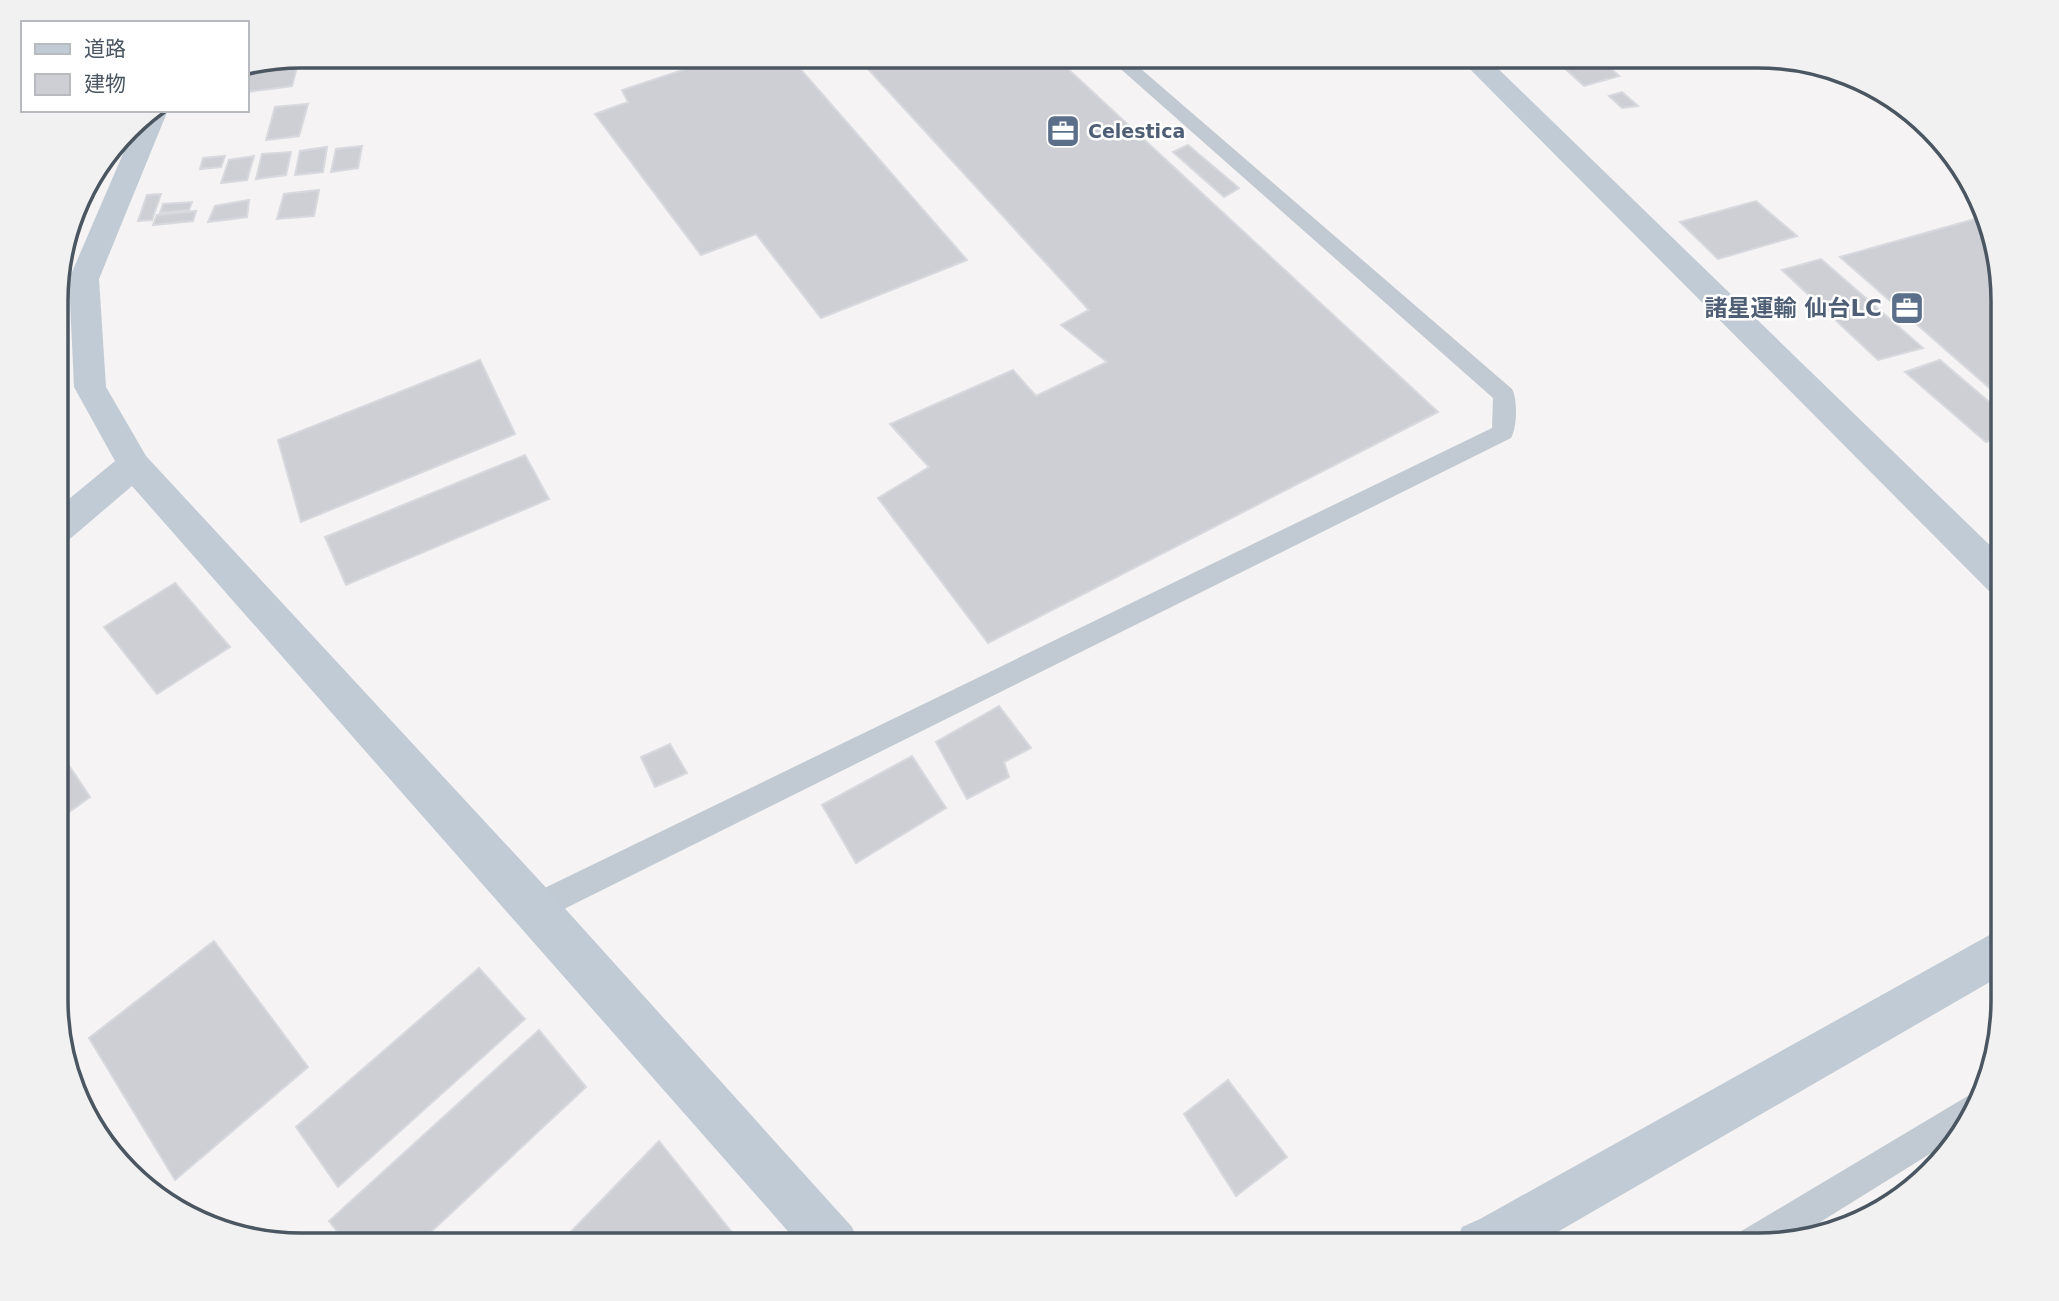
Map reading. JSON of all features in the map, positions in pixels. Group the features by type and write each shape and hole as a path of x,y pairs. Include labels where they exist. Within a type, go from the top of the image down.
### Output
{"street":[{"path":"1482,68 1990,567"},
{"path":"142,131 84,279 90,387 134,465 535,908 823,1233"},
{"path":"68,520 134,465"},
{"path":"1507,1232 1990,957"}],"lane":[{"path":"535,908 1503,432 1504,396 1129,68"},
{"path":"1770,1232 1958,1118"}],"building":[{"path":"1067,68 1438,412 988,643 878,498 929,467 890,424 1013,370 1036,396 1107,362 1061,325 1089,310 868,69"},
{"path":"1564,68 1611,68 1619,76 1584,86"},
{"path":"296,69 292,86 248,92 248,75"},
{"path":"686,69 800,69 967,260 821,318 756,234 701,255 595,114 628,102 622,90"},
{"path":"1622,92 1638,106 1622,108 1609,96"},
{"path":"308,104 299,136 266,140 275,107"},
{"path":"1188,145 1239,188 1224,197 1173,152"},
{"path":"362,146 358,168 331,172 336,149"},
{"path":"327,147 323,172 295,175 300,151"},
{"path":"291,152 286,175 256,179 262,154"},
{"path":"225,156 221,167 200,169 203,158"},
{"path":"254,156 247,180 221,183 229,160"},
{"path":"319,190 314,216 277,219 284,194"},
{"path":"161,194 152,220 138,221 147,195"},
{"path":"249,200 247,217 208,222 215,206"},
{"path":"1756,201 1797,236 1718,259 1680,222"},
{"path":"192,202 189,210 160,213 163,204"},
{"path":"196,211 193,221 153,225 157,215"},
{"path":"1975,219 1986,256 1990,286 1990,388 1840,257"},
{"path":"1821,259 1923,348 1878,360 1782,270"},
{"path":"480,360 515,434 301,522 278,440"},
{"path":"1940,360 1990,403 1990,440 1986,442 1905,372"},
{"path":"525,455 549,499 346,585 325,537"},
{"path":"175,583 230,647 157,694 104,627"},
{"path":"999,706 1031,748 1004,762 1009,777 967,799 936,742"},
{"path":"670,744 687,773 655,787 641,757"},
{"path":"912,756 946,808 856,863 822,805"},
{"path":"68,764 90,797 68,813"},
{"path":"214,941 308,1067 175,1180 89,1038"},
{"path":"479,968 525,1019 338,1187 296,1127"},
{"path":"539,1030 586,1087 430,1233 338,1233 329,1221"},
{"path":"1228,1080 1287,1157 1236,1196 1184,1114"},
{"path":"659,1141 732,1233 570,1233"}],"place":[{"name":"Celestica","path":"1063,131"},
{"name":"諸星運輸 仙台LC","path":"1907,308"}]}
